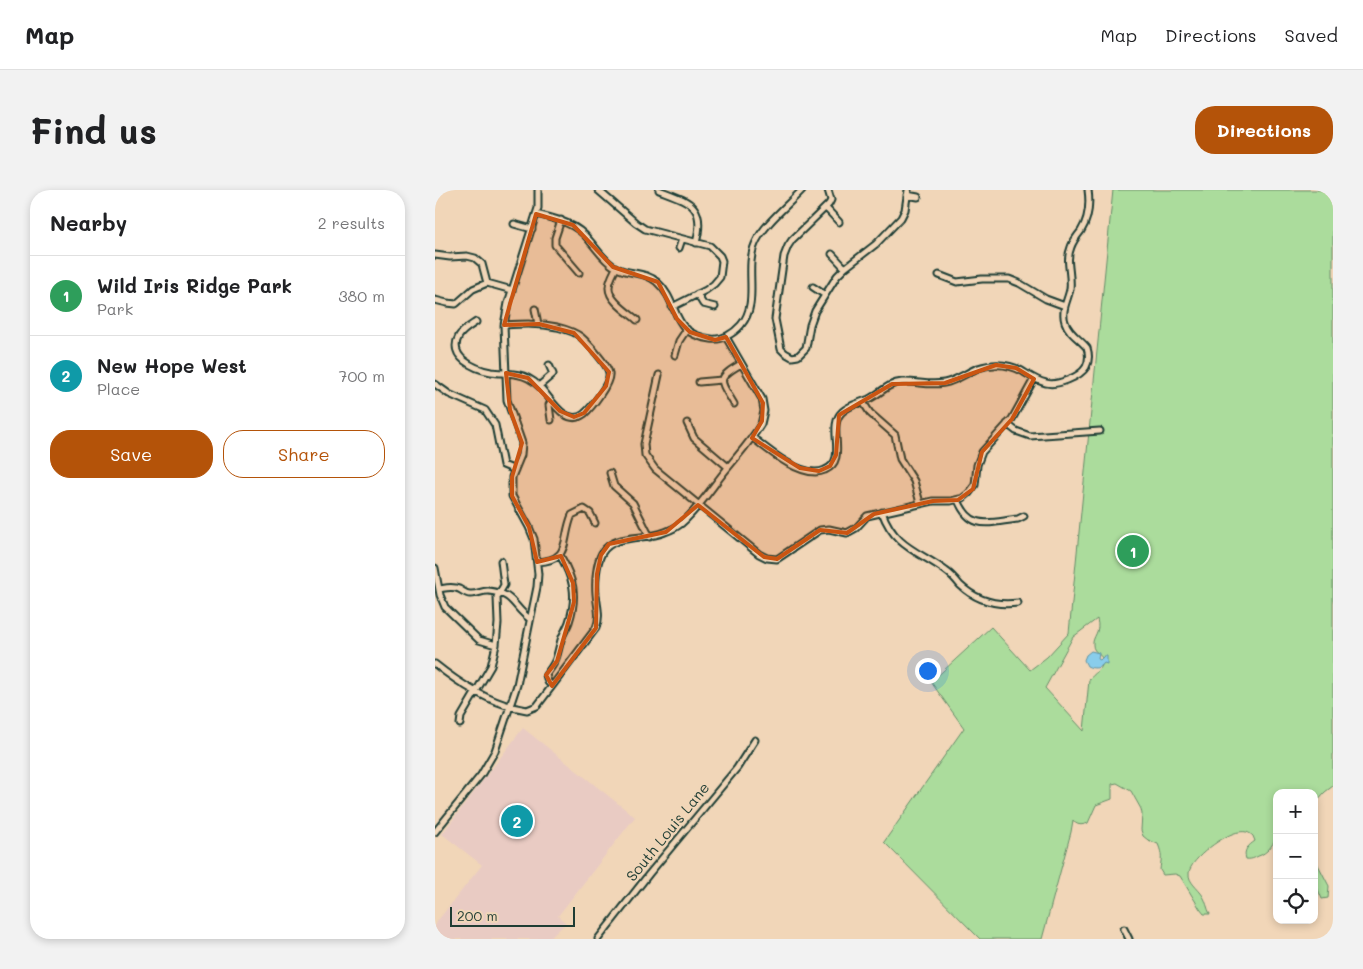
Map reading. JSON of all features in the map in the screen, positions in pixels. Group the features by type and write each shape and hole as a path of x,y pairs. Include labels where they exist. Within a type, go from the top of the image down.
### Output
{"street":[{"path":"435,832 491,760 517,685 537,587 537,562 533,539 513,496 512,477 521,455 522,443 510,410 504,325 512,290 536,214 539,197 538,190"},
{"path":"598,190 645,229 710,246 717,251 722,261 720,277 714,284 672,307"},
{"path":"659,190 685,200 693,208 700,221 696,243"},
{"path":"536,214 573,225 580,230 607,262 616,268 650,276 661,287 677,319 687,329 698,337 715,340 726,337 745,320 750,305 754,246 759,236 802,190"},
{"path":"828,190 831,200 826,208 792,240 784,256 775,319 781,349 793,356 798,356 806,348 812,318 837,276 876,244 901,218 905,210 907,193 918,197"},
{"path":"752,437 791,465 814,471 825,470 832,464 837,455 836,424 838,417 844,410 863,402 895,383 941,384 991,365 1011,367 1034,379 1055,384 1082,372 1088,361 1087,348 1068,329 1064,317 1070,286 1067,260 1069,252 1086,221 1089,205 1088,190"},
{"path":"826,208 839,222"},
{"path":"561,220 555,238 555,245 579,273"},
{"path":"514,224 532,229"},
{"path":"679,248 682,239"},
{"path":"833,254 845,268"},
{"path":"435,255 475,258 482,264 487,283"},
{"path":"616,268 609,286 610,293 637,320"},
{"path":"939,275 957,282 982,279 1009,280 1019,283 1046,299 1065,306"},
{"path":"435,300 447,304 456,304 473,290 487,283 512,290"},
{"path":"813,287 825,295"},
{"path":"697,294 705,305 715,308"},
{"path":"535,309 538,324"},
{"path":"476,322 462,333 459,338 456,345 458,356 477,368 491,372 514,373 528,378 539,386 551,402 567,416 580,416 584,414 606,386 609,380 609,372 606,365 581,337 558,327 538,324 504,325"},
{"path":"675,355 679,341 687,329"},
{"path":"435,665 477,691 511,706 527,710 537,706 596,628 599,621 599,612 596,581 601,555 609,544 616,541 650,537 679,525 698,505 752,437 762,421 764,407 760,396 726,337"},
{"path":"734,404 723,386 722,380 727,372 741,364"},
{"path":"539,386 553,374 549,365"},
{"path":"659,375 643,444 643,451 648,461 655,470 759,554 771,559 780,558 820,530 829,529 841,533 849,532 856,528 866,516 933,500 958,500 968,494 974,487 977,465 982,452 1016,412 1025,392 1034,379"},
{"path":"699,382 722,380"},
{"path":"435,384 449,394 485,410 495,425 503,465 515,470"},
{"path":"551,402 549,405 551,420"},
{"path":"863,402 870,413 895,435 900,460 914,481 920,503"},
{"path":"687,423 694,438 728,467"},
{"path":"1007,424 1016,431 1029,436 1100,431"},
{"path":"610,473 614,486 633,503 650,537"},
{"path":"958,500 965,515 977,522 1024,516"},
{"path":"537,562 558,558 563,552 567,527 572,515 584,510 590,513 595,523"},
{"path":"882,512 886,524 898,540 946,571 970,593 990,602 1006,605 1018,603"},
{"path":"552,686 548,682 546,675 557,660 574,602 573,583 560,555"},
{"path":"460,724 460,719 491,666 496,645 498,623 497,597 504,585 501,561"},
{"path":"435,568 442,602 445,607 479,640 496,645"},
{"path":"439,589 451,587 468,594 488,591 505,594 511,598 521,613 530,619"},
{"name":"South Louis Lane","path":"598,939 737,768 755,740"},
{"path":"1124,929 1129,939"}],"highlighted area":[{"path":"536,214 573,225 613,267 658,282 677,319 690,332 715,340 726,337 763,403 762,421 752,438 800,468 819,471 830,466 836,455 839,415 892,384 945,383 996,365 1016,368 1034,379 1012,419 982,452 973,489 958,500 933,501 874,514 847,533 820,530 777,559 764,557 698,505 666,532 609,544 601,555 597,574 596,628 552,686 546,675 557,661 574,602 573,583 561,556 537,562 529,527 512,496 512,477 522,443 510,410 506,373 528,378 560,411 574,417 584,413 606,386 609,372 574,333 539,324 504,325"}],"shaded area":[{"path":"523,728 635,817 558,916 566,923 549,939 435,939 435,924 482,865 442,834"}],"green space":[{"path":"1113,190 1333,190 1333,786 1318,800 1318,789 1273,789 1273,844 1261,855 1252,859 1246,859 1245,853 1247,848 1255,841 1253,836 1243,832 1233,833 1202,854 1191,867 1189,876 1203,896 1210,914 1204,914 1180,876 1175,874 1163,875 1160,870 1160,848 1158,844 1143,836 1141,830 1141,809 1131,791 1117,783 1112,784 1112,799 1096,805 1088,823 1079,824 1073,820 1042,939 980,939 884,842 964,728 931,682 991,627 1030,670 1047,657 1069,633","holes":["1097,619 1097,631 1093,648 1103,659 1103,662 1089,680 1084,731 1045,688 1073,637"]},
{"path":"1318,865 1329,886 1328,898 1322,899 1318,890"}],"water":[{"path":"1091,651 1099,653 1098,659 1100,660 1107,656 1107,664 1104,663 1096,668 1087,666 1084,660"}],"place":[{"name":"Wild Iris Ridge Park","path":"1133,551"},
{"name":"New Hope West","path":"517,821"}]}
